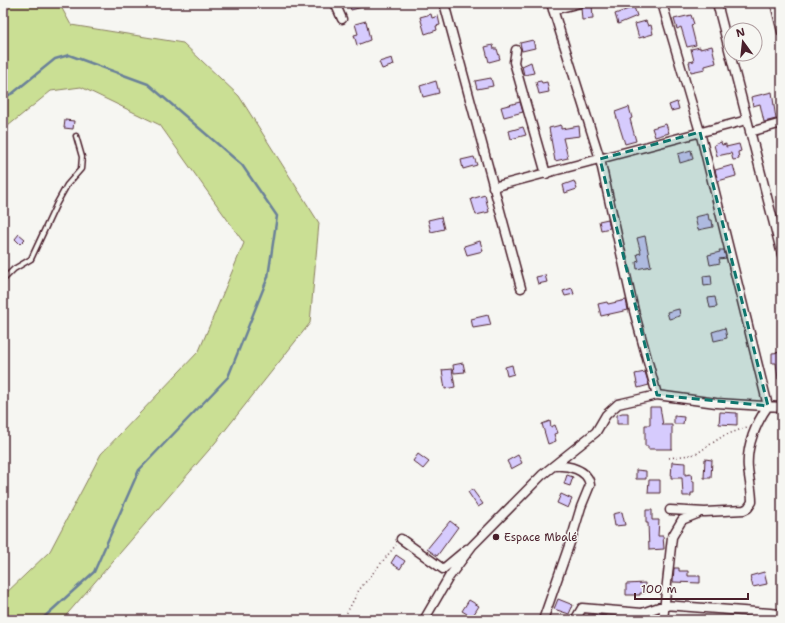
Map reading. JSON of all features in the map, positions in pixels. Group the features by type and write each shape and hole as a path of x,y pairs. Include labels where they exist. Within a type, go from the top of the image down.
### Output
{"street":[{"path":"335,3 342,19"},
{"path":"444,3 521,288"},
{"path":"580,3 552,6 600,159 634,311 657,395"},
{"path":"662,3 700,132 768,406 758,420 754,429 748,461 752,502 748,508 744,510 705,512 670,510"},
{"path":"717,3 782,255"},
{"path":"775,3 782,32"},
{"path":"516,50 514,62 546,174"},
{"path":"493,187 747,120"},
{"path":"750,132 782,123"},
{"path":"401,540 443,569 472,546 553,466 596,432 606,415 618,404 657,395 716,402 782,407"},
{"path":"543,620 572,537 581,506 590,485 587,478 577,469 566,465 553,466"},
{"path":"663,620 669,558 675,531 682,520 705,512"},
{"path":"424,620 449,577 472,546"},
{"path":"576,620 582,608 642,613 665,605 782,614"}],"lane":[{"path":"3,280 14,269 31,259 57,203 67,185 80,169 82,157 76,136"}],"path":[{"path":"669,458 696,454 723,436 746,428 758,420"},
{"path":"343,620 359,590 388,553 401,540"}],"highlighted area":[{"path":"700,132 768,406 657,395 600,159"}],"green space":[{"path":"3,3 59,3 71,25 183,43 239,96 319,223 310,323 215,443 62,620 3,620 3,596 50,551 101,454 199,351 244,243 160,125 81,87 51,91 3,130"}],"building":[{"path":"349,3 370,3 370,5 351,10"},
{"path":"592,4 593,19 582,20 581,8 585,5"},
{"path":"634,7 637,16 618,24 615,14"},
{"path":"431,14 432,18 438,16 440,25 436,26 437,30 425,34 420,17"},
{"path":"691,15 694,24 691,25 696,45 687,47 681,27 677,29 674,19"},
{"path":"366,21 370,40 357,45 354,35 358,34 355,24"},
{"path":"646,21 648,26 651,25 653,34 639,38 635,24"},
{"path":"533,40 535,48 522,51 520,43"},
{"path":"493,45 494,49 497,49 500,59 489,62 485,47"},
{"path":"712,46 716,63 705,66 705,69 691,72 689,62 694,61 691,49 700,47 700,49"},
{"path":"392,58 394,65 382,69 379,62"},
{"path":"531,62 534,73 524,75 522,66"},
{"path":"491,78 493,86 477,89 475,81"},
{"path":"436,81 439,93 423,97 420,86"},
{"path":"541,81 542,83 547,82 549,92 539,94 536,82"},
{"path":"772,92 776,119 764,122 760,104 753,106 751,97"},
{"path":"520,102 523,112 504,117 501,107"},
{"path":"677,102 679,109 671,111 669,105"},
{"path":"629,107 632,118 630,119 636,141 625,144 615,112"},
{"path":"65,120 74,121 73,129 64,128"},
{"path":"666,124 669,133 655,137 652,128"},
{"path":"561,125 561,129 579,126 580,136 563,138 568,158 555,161 549,128"},
{"path":"523,127 526,135 511,139 509,131"},
{"path":"721,142 722,145 726,144 726,147 739,144 741,151 738,152 739,159 733,160 731,153 717,156 714,145"},
{"path":"691,150 693,159 680,163 678,154"},
{"path":"474,157 477,165 463,169 461,160"},
{"path":"733,165 736,176 718,181 715,170"},
{"path":"574,181 577,189 565,193 563,185"},
{"path":"485,195 489,212 476,215 471,199"},
{"path":"708,214 709,220 712,220 713,227 698,230 695,217"},
{"path":"441,217 444,229 431,232 428,220"},
{"path":"608,219 610,228 601,230 599,221"},
{"path":"19,234 25,239 20,244 15,239"},
{"path":"645,236 651,266 637,269 636,262 639,261 637,254 641,253 637,238"},
{"path":"480,241 483,251 467,255 464,246"},
{"path":"719,250 724,250 726,258 719,259 720,263 710,265 708,255 720,252"},
{"path":"545,275 547,282 538,284 536,277"},
{"path":"711,275 712,285 704,286 703,276"},
{"path":"572,288 574,294 565,296 563,291"},
{"path":"715,297 717,307 710,308 708,298"},
{"path":"626,300 628,310 601,316 598,304 607,302 608,304"},
{"path":"679,309 680,316 669,319 667,312"},
{"path":"488,315 491,325 473,328 471,319"},
{"path":"725,328 727,338 714,341 712,332"},
{"path":"782,352 782,379 778,379 776,363 772,363 772,353"},
{"path":"463,363 465,372 454,373 453,365"},
{"path":"512,365 514,374 507,376 505,367"},
{"path":"452,369 455,387 445,389 442,370"},
{"path":"645,372 649,385 638,388 635,374"},
{"path":"650,407 660,407 663,425 672,425 672,449 648,449 648,446 645,446 645,425 650,425"},
{"path":"720,412 737,413 737,425 719,424"},
{"path":"628,413 628,424 617,424 617,415"},
{"path":"674,416 684,417 683,424 674,424"},
{"path":"550,421 551,427 555,425 558,433 554,434 556,441 548,444 542,424"},
{"path":"418,454 429,462 423,469 413,461"},
{"path":"518,455 522,463 511,469 507,461"},
{"path":"705,459 712,460 711,478 704,478"},
{"path":"672,462 685,463 685,475 691,474 692,481 694,481 694,493 691,493 691,496 683,496 682,478 671,478"},
{"path":"636,470 646,471 646,479 636,479"},
{"path":"567,475 573,477 570,486 564,484"},
{"path":"649,480 660,480 660,493 648,493"},
{"path":"472,489 483,504 478,507 468,492"},
{"path":"561,494 572,499 568,508 557,503"},
{"path":"646,510 652,510 652,520 659,520 658,536 663,536 664,549 649,550"},
{"path":"622,512 625,525 615,526 613,514"},
{"path":"450,521 458,527 437,556 427,549"},
{"path":"396,555 405,561 400,569 391,563"},
{"path":"674,568 679,568 679,571 688,571 688,576 700,576 700,583 673,582"},
{"path":"764,572 767,584 753,587 750,576"},
{"path":"645,583 645,593 640,593 640,595 626,595 626,584"},
{"path":"558,599 573,605 569,614 554,609"},
{"path":"469,600 479,606 472,617 462,611"},
{"path":"589,614 606,616 606,620 588,620"}],"waterway":[{"path":"3,98 13,93 55,59 69,55 148,84 242,165 277,216 268,277 228,377 139,470 94,572 41,620"}],"place":[{"name":"Espace Mbalé","path":"496,537"}]}
